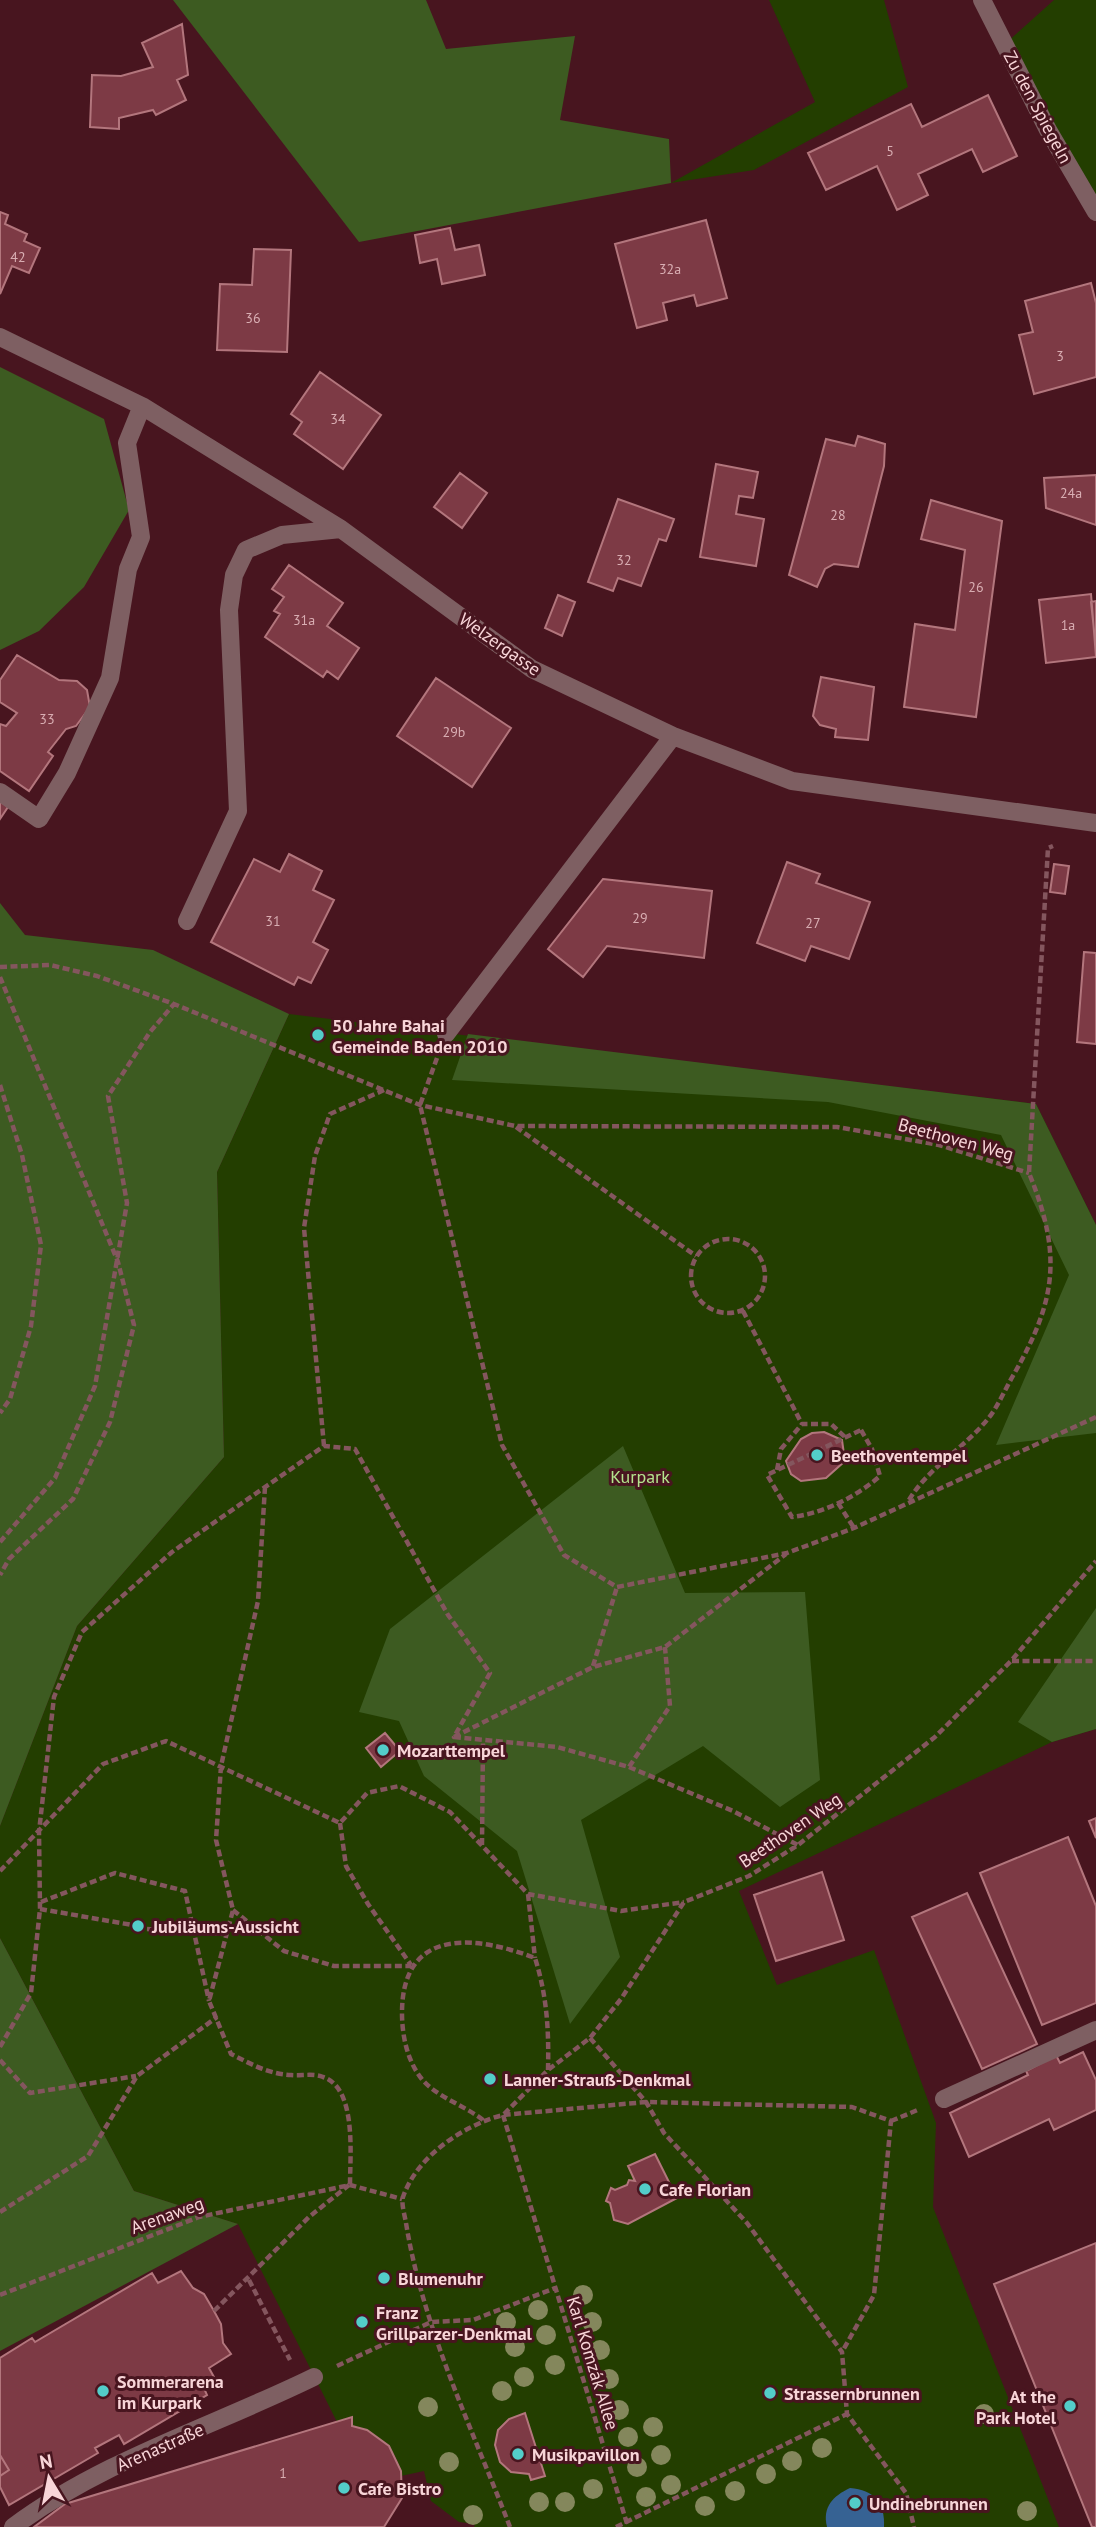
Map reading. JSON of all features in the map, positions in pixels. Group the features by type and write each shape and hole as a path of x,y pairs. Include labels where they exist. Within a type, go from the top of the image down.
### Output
{"street":[{"name":"Zu den Spiegeln","path":"982,0 1048,130 1096,212"},
{"name":"Welzergasse","path":"0,337 142,406 341,529 532,669 673,736 792,781 1096,823"},
{"path":"0,792 39,818 67,773 110,678 128,569 141,537 127,443 142,406"},
{"path":"187,921 238,811 229,610 234,575 246,551 282,535 341,529"},
{"path":"446,1034 673,736"},
{"path":"944,2099 1096,2030"},
{"name":"Arenastraße","path":"13,2527 45,2503 85,2480 314,2377"}],"path":[{"path":"1029,1173 1048,848 1060,844"},
{"name":"Beethoven Weg","path":"0,967 50,965 97,976 174,1003 419,1105 515,1126 837,1127 939,1145 1029,1173 1046,1215 1052,1279 1035,1337 987,1420 917,1486 909,1501"},
{"path":"0,977 118,1262 134,1325 110,1422 74,1499 9,1559 0,1575"},
{"path":"0,1542 55,1478 95,1386 127,1203 108,1096 150,1032 174,1003"},
{"path":"446,1034 419,1105 502,1445 564,1555 617,1587 787,1553 854,1528 1096,1417"},
{"path":"0,1085 22,1155 41,1245 31,1326 10,1399 0,1413"},
{"path":"324,1446 304,1227 315,1156 330,1114 384,1090"},
{"path":"515,1126 697,1256"},
{"path":"738,1239 758,1252 766,1273 761,1296 743,1311 728,1314 712,1310 699,1301 692,1287 691,1271 697,1256 714,1241 738,1239"},
{"path":"743,1311 802,1424"},
{"path":"776,1470 781,1449 802,1424 831,1424 845,1437"},
{"path":"861,1430 872,1449 880,1476 868,1487 838,1503 809,1515 792,1517 767,1475 776,1470 861,1430"},
{"path":"0,2047 31,1993 40,1906 39,1832 54,1697 82,1632 172,1552 324,1446 355,1449 448,1615 490,1673 454,1737"},
{"path":"209,2001 233,1910 216,1840 221,1766 258,1601 265,1487"},
{"path":"838,1503 854,1528"},
{"path":"454,1737 593,1667 665,1647 787,1553"},
{"name":"Beethoven Weg","path":"528,1894 621,1911 684,1902 749,1876 798,1845 935,1737 1011,1661 1096,1561"},
{"path":"593,1667 617,1587"},
{"path":"629,1767 670,1706 665,1647"},
{"path":"1011,1661 1096,1661"},
{"path":"454,1737 483,1742 557,1747 629,1767 733,1811 798,1845"},
{"path":"0,1871 103,1764 166,1741 340,1824"},
{"path":"482,1846 483,1742"},
{"path":"412,1966 368,1904 346,1866 340,1824 367,1793 400,1786 450,1812 528,1894 535,1958 543,1985 549,2025 548,2070"},
{"path":"40,1906 115,1873 185,1891 209,2001 231,2054 267,2072 321,2076 335,2082 345,2099 348,2118 350,2185"},
{"path":"503,2115 548,2070 590,2038 621,1998 684,1902"},
{"path":"40,1906 138,1926"},
{"path":"233,1910 284,1951 334,1965 412,1966"},
{"path":"147,1929 226,1934"},
{"path":"484,2120 422,2079 409,2057 402,2025 402,1994 412,1966 433,1948 460,1941 487,1942 535,1958"},
{"path":"0,2212 88,2156 137,2076 217,2017"},
{"path":"590,2038 646,2102 664,2133 747,2223 842,2352 848,2414 906,2493 914,2527"},
{"path":"0,2060 30,2093 137,2076"},
{"path":"510,2527 431,2322 410,2250 402,2199 430,2158 449,2141 484,2120 503,2115 646,2102 852,2107 891,2121 874,2295 842,2352"},
{"name":"Karl Komzák Allee","path":"503,2115 627,2524"},
{"path":"350,2185 402,2199"},
{"path":"214,2311 309,2217 350,2185"},
{"name":"Arenaweg","path":"0,2295 199,2217 350,2185"},
{"path":"248,2280 288,2356"},
{"path":"314,2377 431,2322 473,2320 555,2288"},
{"path":"616,2527 627,2524 848,2414"}],"green space":[{"path":"173,0 426,0 446,49 575,36 560,120 669,139 671,183 359,242"},
{"path":"769,0 884,0 908,87 754,170 671,183 815,102"},
{"path":"1054,0 1096,0 1096,195 1005,44"},
{"path":"0,367 104,419 129,510 84,587 39,631 0,650"},
{"path":"0,903 25,935 153,950 289,1014 217,1172 224,1457 77,1626 0,1826"},
{"name":"Kurpark","path":"289,1014 1036,1104 1096,1225 1096,1729 1052,1742 739,1891 777,1985 874,1950 936,2123 933,2207 1059,2527 474,2527 475,2524 459,2522 431,2501 424,2471 401,2476 396,2457 385,2443 352,2426 352,2418 337,2422 238,2224 134,2191 0,1938 0,1826 77,1626 224,1457 217,1172"},
{"path":"468,1034 1036,1104 1096,1225 1096,1433 996,1445 1069,1275 1001,1135 828,1102 452,1080"},
{"path":"623,1446 685,1593 805,1592 820,1780 780,1807 703,1746 581,1820 620,1957 570,2024 517,1851 424,1776 399,1721 359,1712 390,1629"},
{"path":"1096,1608 1096,1729 1052,1742 1018,1722"},
{"path":"0,1938 134,2191 238,2224 0,2351"}],"water":[{"name":"Undinebrunnen","path":"850,2488 866,2491 876,2499 884,2518 884,2527 827,2527 826,2514 830,2503"}],"building":[{"path":"182,24 188,75 177,80 186,100 156,115 153,110 119,118 119,129 90,127 92,75 121,76 153,67 142,43"},
{"path":"988,95 1017,156 983,172 972,149 918,174 928,195 897,210 877,166 826,190 808,153 911,104 922,127"},
{"path":"0,212 8,215 5,224 27,234 24,241 40,248 29,273 12,266 0,294"},
{"path":"706,220 727,298 697,306 694,295 663,303 667,320 637,328 615,244"},
{"path":"450,228 455,250 479,245 485,275 442,284 437,259 420,263 415,235"},
{"path":"254,249 291,250 287,352 217,350 220,284 252,285"},
{"path":"1091,283 1096,303 1096,377 1034,394 1019,335 1033,332 1025,301"},
{"path":"320,372 381,415 343,469 294,434 302,422 291,414"},
{"path":"858,436 885,444 884,466 858,567 834,564 825,569 817,587 789,575 826,439 855,446"},
{"path":"716,464 758,472 753,498 739,496 736,514 764,519 756,566 700,557"},
{"path":"460,473 487,493 462,528 434,507"},
{"path":"1096,475 1096,525 1046,508 1044,478"},
{"path":"618,499 674,519 666,541 659,539 641,586 618,578 613,591 588,582"},
{"path":"931,500 1002,521 976,717 904,707 915,624 955,630 965,550 921,539"},
{"path":"289,565 343,603 327,626 359,648 338,679 327,671 323,677 265,637 280,614 274,611 284,597 272,589"},
{"path":"1091,594 1096,657 1046,663 1039,600"},
{"path":"558,595 575,602 562,636 545,628"},
{"path":"1096,601 1096,649 1091,602"},
{"path":"17,655 59,680 77,681 87,690 90,707 76,726 66,729 48,752 53,756 29,791 0,771 0,724 6,726 17,713 0,702 0,680"},
{"path":"821,677 874,687 868,740 835,737 836,729 820,725 813,716"},
{"path":"436,678 511,728 472,787 397,736"},
{"path":"0,801 8,807 0,819"},
{"path":"289,854 322,871 313,890 334,900 313,942 328,950 311,983 298,977 294,985 211,942 254,859 280,872"},
{"path":"787,862 820,874 816,883 870,902 849,959 811,946 805,961 757,943"},
{"path":"1054,864 1069,866 1065,894 1050,892"},
{"path":"603,879 712,891 704,958 607,946 583,977 548,949"},
{"path":"1084,952 1096,953 1096,1044 1077,1042"},
{"name":"Beethoventempel","path":"824,1432 842,1440 845,1461 826,1478 801,1481 791,1474 786,1461 801,1439 812,1433"},
{"name":"Mozarttempel","path":"385,1733 400,1751 381,1767 366,1748"},
{"path":"1096,1818 1096,1838 1089,1821"},
{"path":"1068,1837 1096,1906 1096,2003 1042,2025 980,1873"},
{"path":"822,1872 844,1940 776,1961 754,1895"},
{"path":"967,1893 1037,2044 982,2069 912,1917"},
{"path":"1083,2052 1096,2080 1096,2110 1054,2130 1049,2119 969,2157 950,2113 1028,2075 1026,2071 1056,2055 1060,2063"},
{"name":"Cafe Florian","path":"655,2154 677,2198 628,2224 614,2220 610,2203 606,2201 611,2188 615,2190 627,2185 629,2180 635,2181 628,2166"},
{"name":"At the Park Hotel","path":"1096,2243 1096,2527 1092,2527 994,2284"},
{"name":"Sommerarena im Kurpark","path":"181,2271 193,2288 204,2294 221,2324 223,2343 231,2354 209,2368 215,2379 203,2386 207,2395 124,2444 119,2435 95,2448 98,2453 9,2505 0,2487 0,2476 9,2470 0,2455 0,2358 32,2338 35,2342 152,2273 158,2283"},
{"name":"Musikpavillon","path":"525,2413 545,2476 531,2480 529,2474 511,2472 500,2462 495,2445 498,2430 509,2419"},
{"path":"352,2417 352,2426 367,2430 389,2446 401,2471 402,2498 384,2527 34,2527 65,2504"},
{"path":"0,2455 9,2470 0,2476"}],"place":[{"name":"50 Jahre Bahai Gemeinde Baden 2010","path":"318,1035"},
{"name":"Beethoventempel","path":"817,1455"},
{"name":"Mozarttempel","path":"383,1750"},
{"name":"Jubiläums-Aussicht","path":"138,1926"},
{"name":"Lanner-Strauß-Denkmal","path":"490,2079"},
{"name":"Cafe Florian","path":"645,2189"},
{"name":"Blumenuhr","path":"384,2278"},
{"name":"Franz Grillparzer-Denkmal","path":"362,2322"},
{"name":"Sommerarena im Kurpark","path":"103,2391"},
{"name":"Strassernbrunnen","path":"770,2393"},
{"name":"At the Park Hotel","path":"1070,2406"},
{"name":"Musikpavillon","path":"518,2454"},
{"name":"Cafe Bistro","path":"344,2488"},
{"name":"Undinebrunnen","path":"855,2503"}]}
